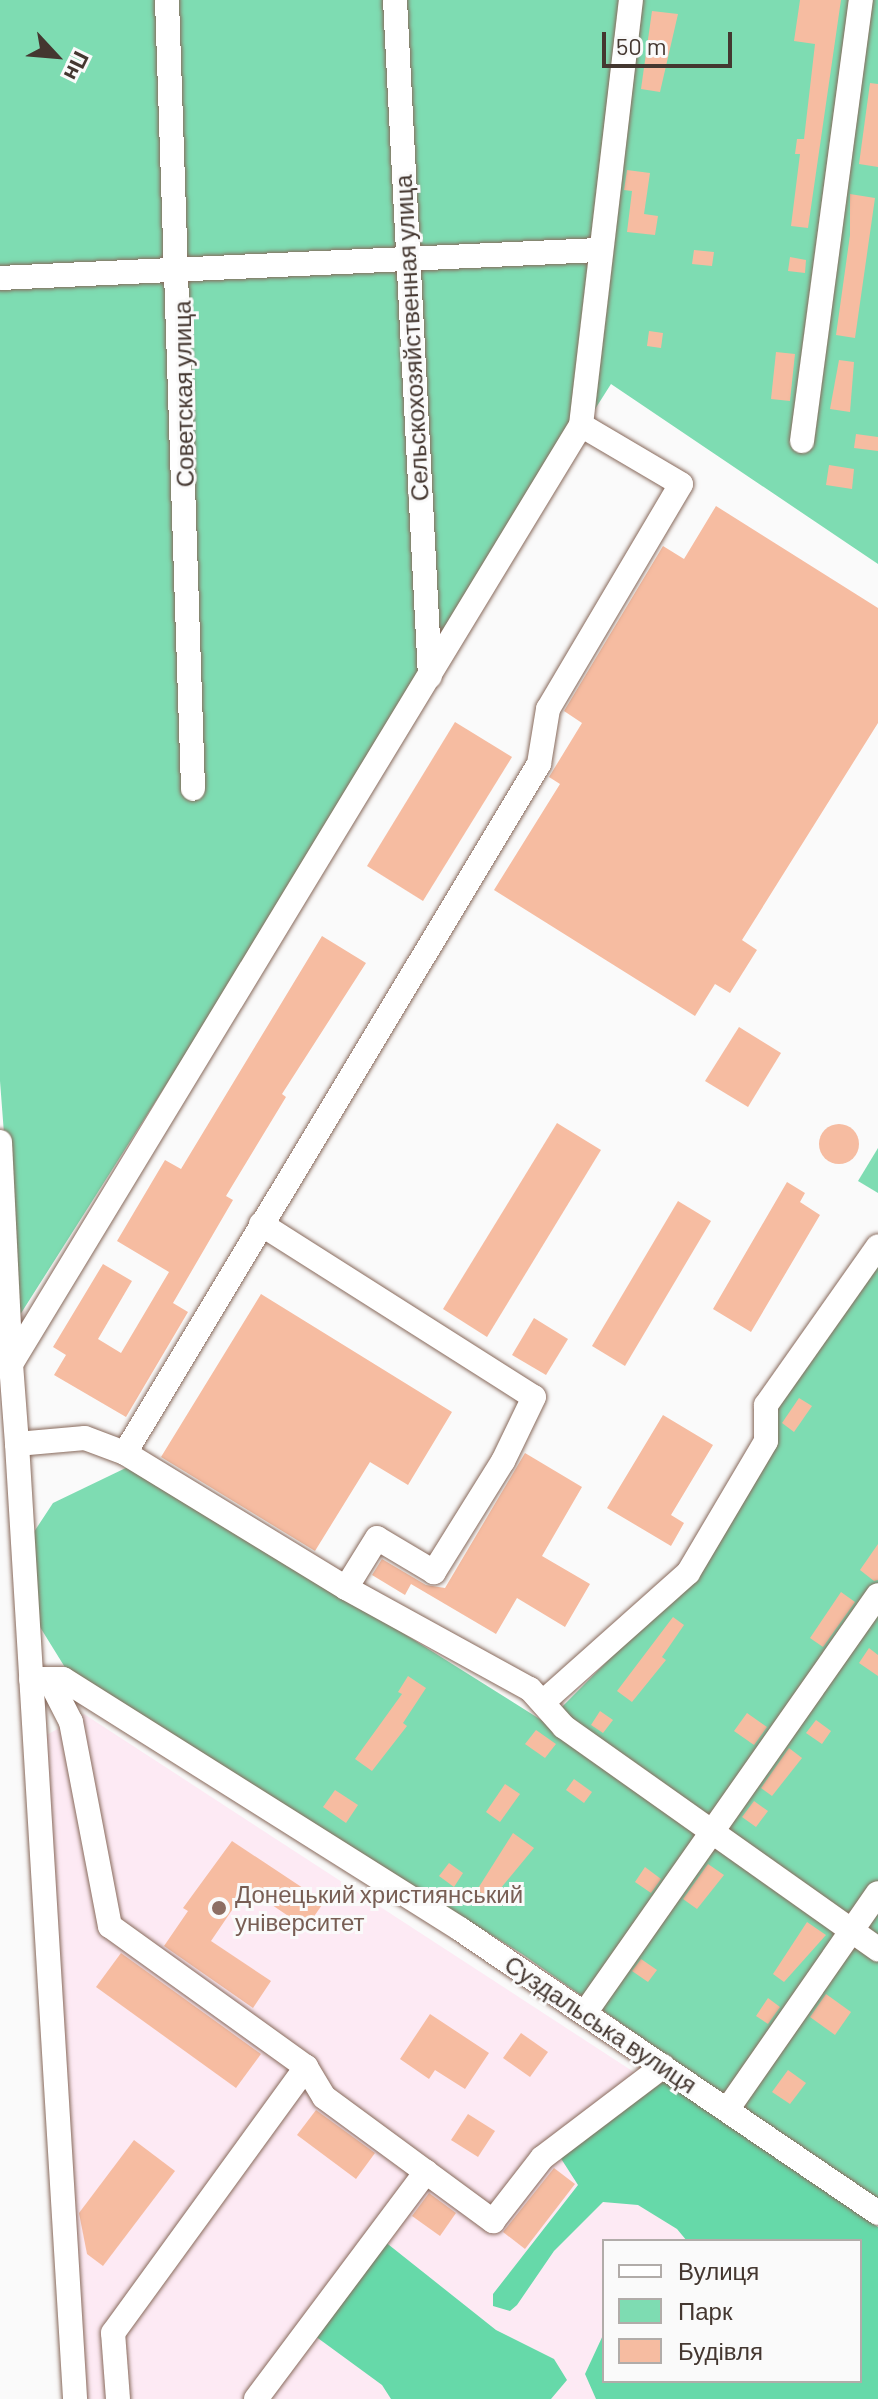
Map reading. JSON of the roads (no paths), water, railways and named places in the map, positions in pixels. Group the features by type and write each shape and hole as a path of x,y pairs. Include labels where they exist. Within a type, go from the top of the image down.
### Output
{"street":[{"name":"Советская улица","path":"167,0 179,269 193,789"},
{"name":"Сельскохозяйственная улица","path":"395,0 406,259 430,676"},
{"path":"6,1365 581,425 599,250 631,0"},
{"path":"802,441 861,0"},
{"path":"0,278 599,250"},
{"path":"125,1453 539,764 548,709 681,484 581,425"},
{"path":"0,1142 6,1365 17,1444 40,1679 75,2399"},
{"path":"261,1224 534,1397 503,1461 434,1572 377,1538 346,1588"},
{"path":"543,1702 688,1573 766,1441 766,1405 878,1246"},
{"path":"17,1444 85,1438 125,1453 346,1588 530,1689 564,1727 878,1949"},
{"path":"585,2013 878,1595"},
{"path":"40,1679 71,1722 110,1926 306,2067 324,2097 493,2221 542,2158 663,2066"},
{"name":"Суздальська вулиця","path":"40,1679 63,1679 585,2013 727,2110 875,2204"},
{"path":"727,2110 878,1893"},
{"path":"118,2399 113,2333 306,2067"},
{"path":"256,2399 426,2172"}],"place":[{"name":"Донецький християнський університет","path":"219,1908"}]}
